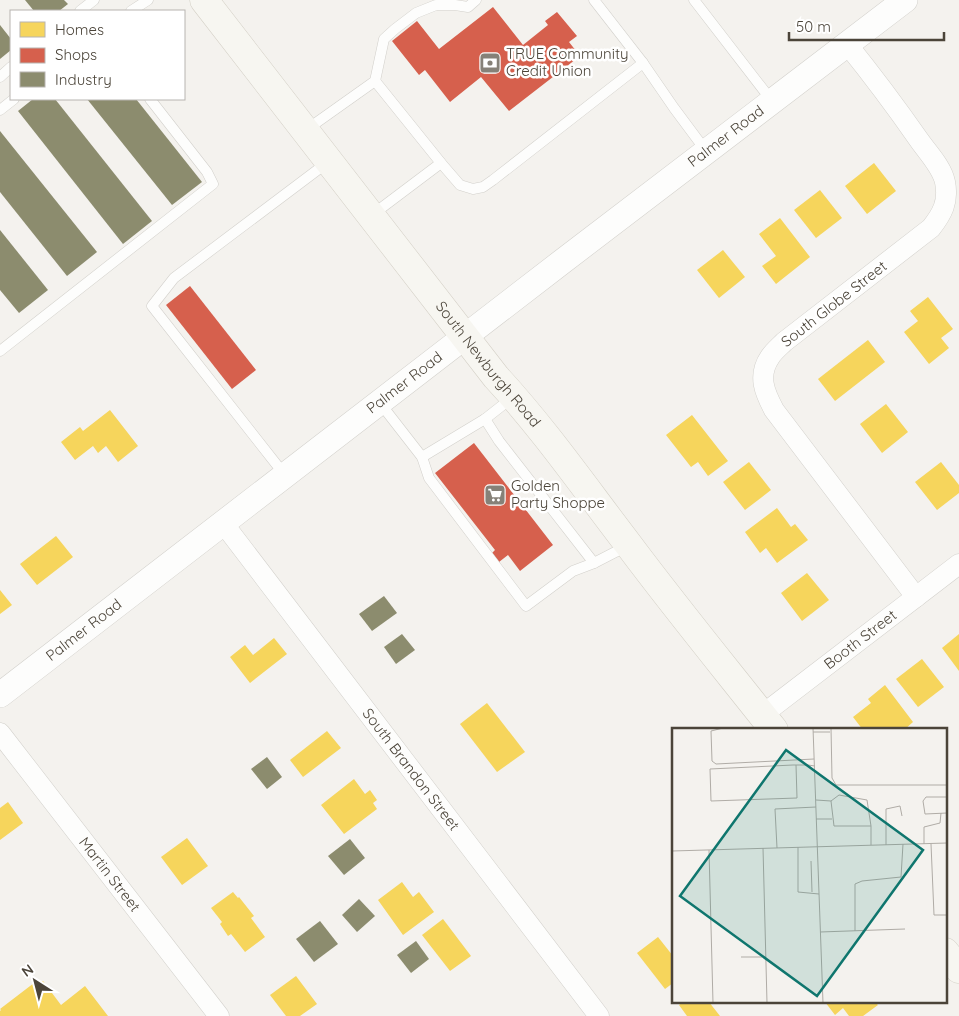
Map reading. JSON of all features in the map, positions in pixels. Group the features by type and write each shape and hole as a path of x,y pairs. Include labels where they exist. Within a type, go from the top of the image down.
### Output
{"main road":[{"name":"South Newburgh Road","path":"204,0 496,377 566,462 628,545 768,722"},
{"path":"946,953 959,970"}],"street":[{"name":"Palmer Road","path":"0,695 464,336 905,0"},
{"name":"South Globe Street","path":"847,44 880,85 938,166 946,184 946,200 942,215 931,228 784,342 770,356 766,363 763,382 765,394 774,410 916,597"},
{"name":"South Brandon Street","path":"223,524 595,1014"},
{"name":"Booth Street","path":"768,722 916,597 959,564"},
{"name":"Martin Street","path":"0,733 219,1016"}],"lane":[{"path":"81,10 94,0"},
{"path":"133,10 148,0"},
{"path":"305,130 375,81 384,38 416,13 436,4 468,7 476,0"},
{"path":"594,0 643,63 706,151"},
{"path":"694,0 772,101"},
{"path":"375,81 460,186 473,188 482,187 643,63"},
{"path":"0,76 10,68"},
{"path":"0,110 13,100"},
{"path":"0,351 213,184 207,172 151,100"},
{"path":"285,476 152,306 174,278 329,161"},
{"path":"371,216 441,163"},
{"path":"422,458 485,419 514,397"},
{"path":"380,402 422,458 429,478 526,606 573,572 628,545"},
{"path":"485,419 499,441 594,563"}],"building: Homes":[{"path":"874,163 896,191 867,214 845,186"},
{"path":"820,190 842,218 816,238 794,210"},
{"path":"780,218 810,257 776,284 762,266 776,256 759,234"},
{"path":"723,250 745,277 719,298 697,270"},
{"path":"928,297 953,329 941,338 949,348 929,364 904,332 918,321 910,311"},
{"path":"868,340 885,362 835,401 818,379"},
{"path":"886,404 908,432 882,453 860,424"},
{"path":"110,410 138,446 118,462 106,446 98,453 93,446 75,460 61,442 80,427 83,431"},
{"path":"692,415 728,461 708,476 698,462 691,467 666,435"},
{"path":"749,462 771,490 745,510 723,482"},
{"path":"941,462 959,485 959,493 937,510 915,482"},
{"path":"777,508 791,527 795,524 808,540 777,563 766,548 760,553 745,532"},
{"path":"56,536 73,557 37,585 20,564"},
{"path":"807,573 829,600 802,621 781,593"},
{"path":"0,590 12,605 0,614"},
{"path":"959,634 959,671 942,648"},
{"path":"274,638 287,654 250,683 230,657 245,645 253,655"},
{"path":"922,659 944,687 918,707 896,679"},
{"path":"885,685 913,722 906,728 861,728 853,717 871,703 868,699"},
{"path":"487,703 525,752 497,772 460,724"},
{"path":"327,731 341,748 303,777 290,760"},
{"path":"354,779 365,794 370,790 377,800 373,803 377,809 344,834 321,805"},
{"path":"8,802 23,823 0,840 0,808"},
{"path":"187,838 208,866 182,885 161,857"},
{"path":"402,882 413,897 419,892 434,912 403,935 378,900"},
{"path":"233,892 254,916 251,918 265,937 245,952 231,934 228,936 220,924 222,922 211,908"},
{"path":"443,919 471,956 450,971 422,935"},
{"path":"658,937 672,955 672,984 665,989 637,953"},
{"path":"296,976 317,1004 300,1016 286,1016 270,995"},
{"path":"43,981 61,1005 85,986 108,1016 0,1016 0,1009 34,983 36,986"},
{"path":"711,1004 720,1016 687,1016 679,1005"},
{"path":"827,1004 878,1005 863,1016 849,1016 843,1008 835,1015"}],"building: Shops":[{"name":"TRUE Community Credit Union","path":"493,7 523,45 548,25 545,21 557,12 577,36 569,42 580,56 509,111 481,77 450,102 425,70 419,75 392,41 417,21 439,49"},
{"path":"190,286 256,370 232,389 166,305"},
{"path":"474,443 553,545 520,571 508,555 499,562 492,553 495,550 435,473"}],"building: Industry":[{"path":"25,0 64,0 68,4 60,10 33,10"},
{"path":"0,25 10,38 10,51 0,59"},
{"path":"32,100 56,100 152,221 123,244 18,111"},
{"path":"88,100 137,100 202,182 172,205"},
{"path":"0,131 97,252 67,276 0,192"},
{"path":"0,230 48,290 19,313 0,290"},
{"path":"384,596 397,613 372,631 359,614"},
{"path":"402,634 415,650 396,664 384,647"},
{"path":"267,757 282,777 267,789 251,769"},
{"path":"350,839 365,858 344,875 328,856"},
{"path":"359,899 375,916 357,932 342,915"},
{"path":"320,921 338,944 314,962 296,939"},
{"path":"416,941 429,959 411,973 397,955"}],"place":[{"name":"TRUE Community Credit Union","path":"490,63"},
{"name":"Golden Party Shoppe","path":"495,495"}]}
